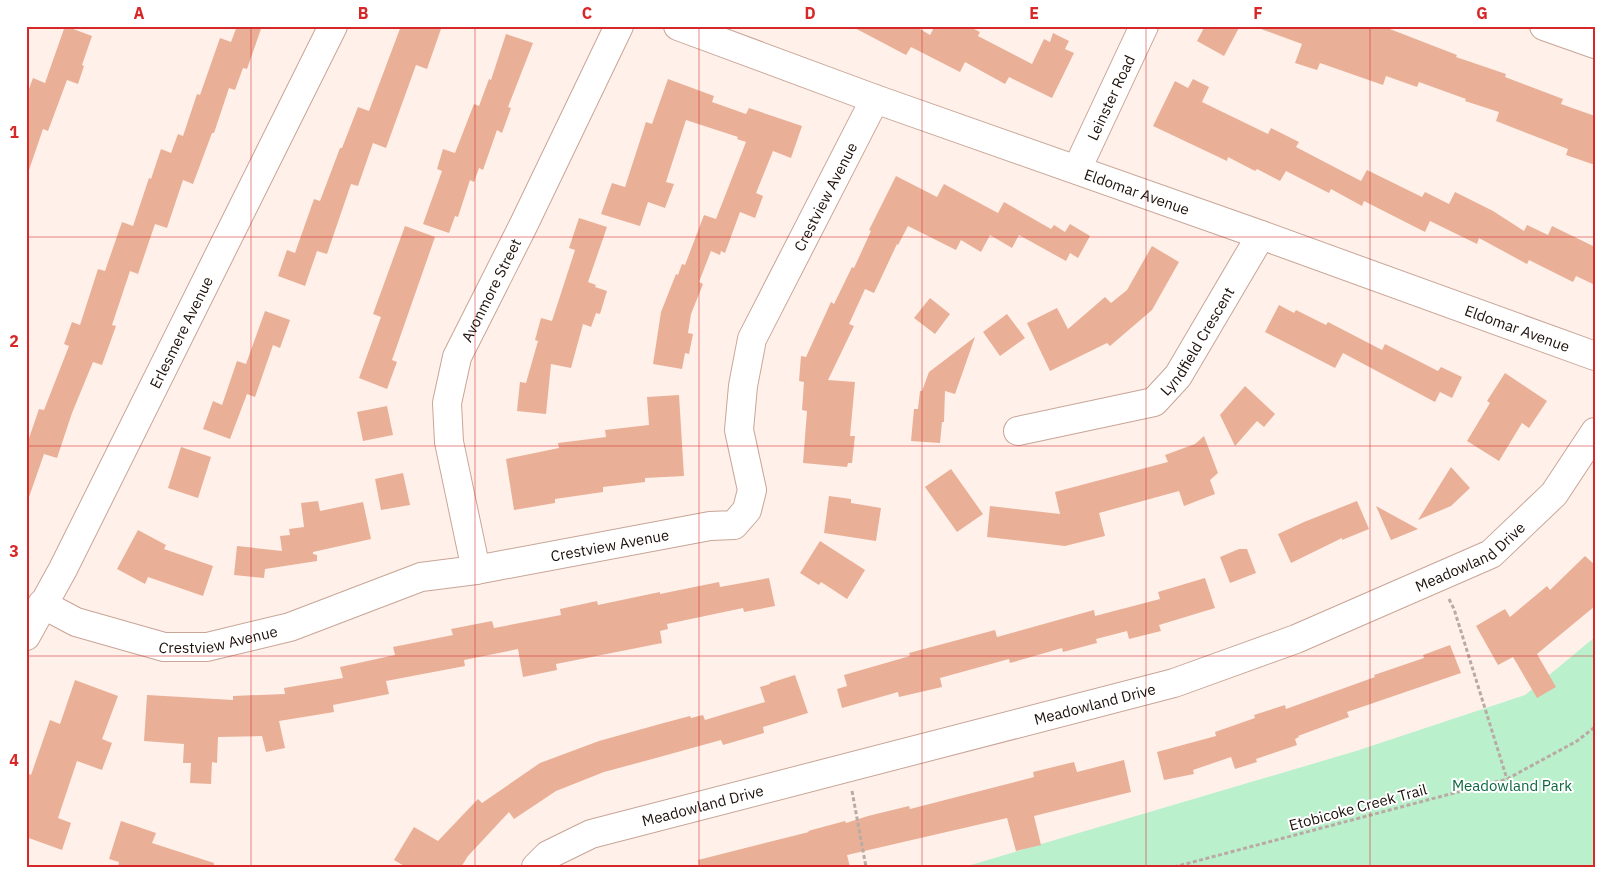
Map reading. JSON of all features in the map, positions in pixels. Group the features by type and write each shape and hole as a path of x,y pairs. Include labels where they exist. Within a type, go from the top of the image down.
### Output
{"street":[{"name":"Erlesmere Avenue","path":"26,636 67,560 333,26"},
{"name":"Avonmore Street","path":"476,570 448,442 447,403 456,357 528,215 619,26"},
{"name":"Eldomar Avenue","path":"678,26 875,99 1261,234 1595,356"},
{"name":"Leinster Road","path":"1077,169 1144,26"},
{"path":"1544,26 1595,44"},
{"name":"Crestview Avenue","path":"42,604 76,622 164,647 207,647 290,627 421,577 476,570 710,526 734,525 747,510 752,490 739,430 743,386 752,339 875,99"},
{"name":"Lyndfield Crescent","path":"1018,431 1154,402 1178,376 1261,234"},
{"name":"Meadowland Drive","path":"536,867 548,855 591,834 1174,683 1296,639 1491,554 1554,494 1595,432"}],"path":[{"path":"1438,577 1454,609 1507,779"},
{"name":"Etobicoke Creek Trail","path":"1174,867 1507,779 1577,741 1595,728"},
{"path":"848,768 866,867"}],"green space":[{"name":"Meadowland Park","path":"1595,637 1595,867 964,867 1356,751 1525,695"}],"building":[{"path":"65,26 92,36 78,84 67,80 48,131 43,129 29,170 26,169 26,97 33,78 45,83"},
{"path":"237,26 262,26 247,69 243,68 235,90 229,88 214,133 212,133 193,184 183,180 167,228 155,224 138,274 130,271 112,325 116,326 102,365 93,362 72,413 57,458 44,454 29,497 26,497 26,447 39,409 44,410 69,346 64,344 72,322 80,325 98,269 105,271 122,222 133,226 161,149 171,153 178,134 183,136 197,94 200,95 220,38 231,42"},
{"path":"401,26 442,26 427,69 416,65 386,148 373,143 358,186 351,184 327,254 317,251 305,286 278,276 287,250 295,253 314,199 320,201 358,107 369,111"},
{"path":"851,26 915,26 930,35 935,26 968,26 980,32 978,36 1032,64 1044,39 1050,42 1053,33 1069,41 1065,49 1074,53 1052,98 1009,77 1005,84 965,62 960,72 911,47 906,55"},
{"path":"1205,26 1240,26 1224,56 1197,41"},
{"path":"1261,26 1382,26 1457,55 1456,57 1506,74 1505,77 1563,99 1561,104 1595,116 1595,165 1566,155 1568,149 1496,121 1499,112 1465,101 1466,99 1419,82 1417,87 1386,76 1383,85 1320,63 1317,70 1295,63 1302,44 1261,29"},
{"path":"506,34 533,43 508,107 511,108 502,133 497,130 483,170 479,168 474,182 470,180 458,217 455,216 449,233 423,224 442,171 437,169 443,149 455,153 474,104 479,106 489,79 491,80"},
{"path":"668,79 714,96 712,102 746,114 749,108 802,126 791,158 773,151 756,193 763,196 755,218 740,212 725,253 721,251 720,255 711,251 699,282 703,284 691,314 688,333 693,334 689,354 685,353 682,369 653,364 661,312 676,274 678,275 682,264 685,265 704,215 716,219 746,142 737,139 738,137 686,120 666,182 674,184 665,208 648,202 640,226 601,214 612,183 625,187 646,122 652,124"},
{"path":"1193,79 1209,87 1202,102 1268,134 1271,128 1299,142 1296,147 1361,181 1367,170 1422,197 1425,192 1449,204 1455,192 1493,211 1524,231 1527,225 1548,235 1552,226 1595,247 1595,285 1576,276 1573,282 1529,260 1527,264 1479,238 1477,244 1430,221 1425,232 1364,201 1362,206 1331,189 1329,193 1286,171 1280,181 1228,157 1227,161 1153,126 1175,81 1188,88"},
{"path":"896,176 937,197 944,184 998,213 1004,202 1051,229 1054,225 1065,232 1070,224 1090,236 1078,258 1070,253 1066,261 1019,235 1012,248 990,235 981,252 961,240 956,250 908,226 897,244 874,293 865,289 849,324 854,326 828,380 855,382 850,436 855,436 852,463 848,463 847,467 803,463 807,411 802,410 804,382 799,381 801,356 806,357 831,302 834,304 852,267 854,268 871,231 869,230"},
{"path":"579,218 607,227 588,282 596,285 595,287 607,291 600,314 596,313 591,327 583,324 571,368 551,364 546,414 517,411 520,382 526,383 538,341 535,340 541,318 552,321 575,250 569,248"},
{"path":"405,226 435,237 392,360 397,362 387,389 359,378 381,317 373,314"},
{"path":"1152,246 1179,262 1152,310 1110,346 1107,343 1050,371 1027,323 1057,308 1068,329 1105,297 1111,303 1127,290"},
{"path":"930,298 950,314 935,334 914,318"},
{"path":"1279,305 1294,313 1296,310 1326,325 1328,322 1382,350 1385,344 1438,371 1441,367 1462,377 1452,398 1440,392 1435,402 1343,353 1335,368 1265,332"},
{"path":"265,311 290,320 280,348 273,345 255,397 247,394 230,439 203,429 213,401 222,405 237,361 246,364"},
{"path":"1007,314 1025,338 1000,356 983,332"},
{"path":"975,337 955,394 945,391 944,422 942,422 940,443 911,441 914,409 918,409 920,391 922,391 929,372"},
{"path":"1505,373 1547,401 1529,428 1522,423 1499,461 1467,441 1490,403 1487,401"},
{"path":"1245,386 1275,414 1264,427 1257,421 1235,446 1220,415"},
{"path":"679,395 684,476 645,478 645,482 603,487 603,492 555,499 555,503 514,510 506,459 559,448 558,443 606,437 605,430 649,425 647,397"},
{"path":"387,406 393,435 363,441 357,412"},
{"path":"1204,436 1218,473 1210,480 1215,494 1184,506 1179,491 1099,513 1105,536 1065,546 987,537 990,506 1060,514 1055,492 1168,462 1165,455 1195,444"},
{"path":"181,447 211,457 198,498 168,488"},
{"path":"1451,467 1470,488 1451,506 1418,520"},
{"path":"951,469 983,514 957,532 925,487"},
{"path":"403,473 410,505 381,510 375,479"},
{"path":"829,496 851,499 851,503 881,508 876,541 824,533"},
{"path":"318,501 320,511 363,502 371,539 313,552 313,554 317,555 317,561 265,569 264,578 234,575 237,546 282,551 280,536 290,535 289,529 304,527 301,503"},
{"path":"1357,501 1369,529 1342,540 1342,538 1291,563 1278,534"},
{"path":"1376,506 1418,529 1391,540"},
{"path":"138,530 166,545 164,549 213,566 203,596 148,577 145,584 117,569"},
{"path":"820,541 865,570 847,599 821,582 819,585 800,573"},
{"path":"1239,549 1247,549 1256,573 1230,583 1220,557"},
{"path":"1585,556 1595,565 1595,606 1537,654 1556,687 1537,698 1513,657 1498,665 1476,626 1505,609 1510,617 1547,586 1550,590"},
{"path":"769,578 775,606 744,612 743,608 667,624 668,629 660,631 662,643 556,664 557,670 523,677 518,649 464,660 465,666 386,681 389,694 333,705 334,712 279,721 285,748 266,752 262,736 218,737 217,763 212,762 211,784 190,783 191,763 183,763 184,744 144,741 147,695 233,700 233,696 285,694 284,688 343,678 340,667 395,655 393,647 453,635 451,629 492,621 494,628 561,615 560,609 597,601 598,605 719,582 720,587"},
{"path":"1205,578 1215,608 1159,625 1161,631 1129,639 1127,631 1096,639 1097,643 1063,652 1062,648 1010,663 1009,659 940,678 942,687 899,697 898,692 842,708 837,689 847,686 844,675 910,656 909,653 995,630 997,637 1094,610 1095,616 1160,599 1158,592"},
{"path":"1450,645 1461,673 1347,712 1349,717 1298,736 1295,739 1297,745 1256,759 1257,762 1235,769 1231,757 1193,770 1194,774 1164,780 1157,752 1216,736 1215,732 1255,718 1254,715 1285,705 1286,709 1424,658 1423,655"},
{"path":"795,675 808,713 763,727 764,733 723,745 721,740 604,772 556,791 514,819 509,812 468,856 461,867 406,867 394,860 414,827 438,841 478,799 482,803 540,763 599,741 660,724 690,716 691,718 703,715 705,720 765,702 760,687"},
{"path":"75,680 118,696 102,739 112,743 102,770 77,761 58,818 71,823 62,850 26,837 26,773 31,775 50,720 60,724"},
{"path":"1124,760 1131,792 1034,816 1041,845 1016,851 1007,818 847,855 850,867 699,867 698,860 845,821 846,823 909,806 910,809 1034,777 1033,772 1074,762 1077,772"},
{"path":"121,821 156,833 152,843 214,863 214,867 118,867 119,862 109,859"}]}
